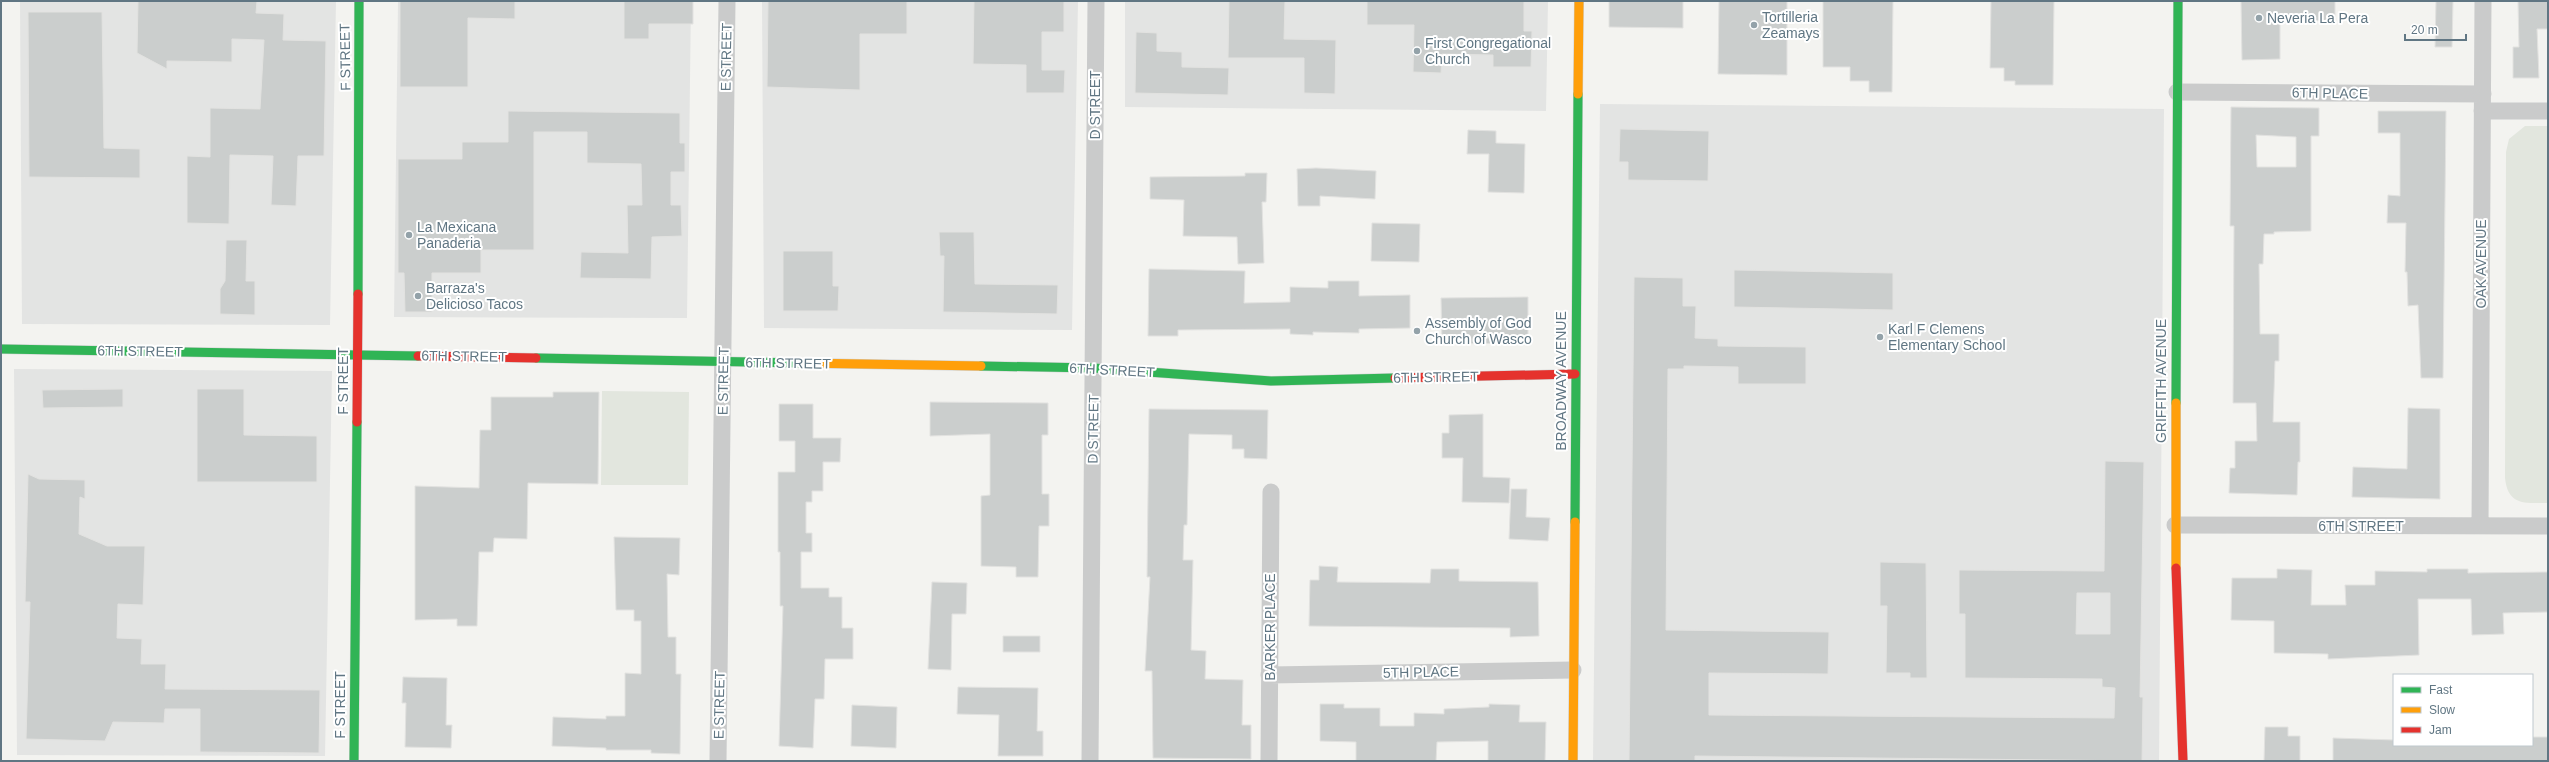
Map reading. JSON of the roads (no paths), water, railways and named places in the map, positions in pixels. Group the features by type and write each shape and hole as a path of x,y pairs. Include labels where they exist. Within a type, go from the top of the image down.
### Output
{"street":[{"name":"F STREET","path":"354,761 359,1"},
{"name":"E STREET","path":"718,761 727,1"},
{"name":"D STREET","path":"1090,761 1096,1"},
{"name":"BROADWAY AVENUE","path":"1573,761 1578,1"},
{"name":"GRIFFITH AVENUE","path":"2178,1 2175,525 2183,761"},
{"name":"OAK AVENUE","path":"2480,526 2483,1"},
{"name":"6TH PLACE","path":"2177,92 2482,103 2548,111"},
{"name":"6TH STREET","path":"1,349 1094,368 1271,381 1575,374"},
{"name":"BARKER PLACE","path":"1269,761 1271,492"},
{"name":"6TH STREET","path":"2175,525 2548,526"},
{"name":"5TH PLACE","path":"1269,675 1573,670"}],"place":[{"name":"Neveria La Pera","path":"2259,18"},
{"name":"Tortilleria Zeamays","path":"1754,25"},
{"name":"First Congregational Church","path":"1417,51"},
{"name":"La Mexicana Panaderia","path":"409,235"},
{"name":"Barraza's Delicioso Tacos","path":"418,296"},
{"name":"Assembly of God Church of Wasco","path":"1417,331"},
{"name":"Karl F Clemens Elementary School","path":"1880,337"}]}
